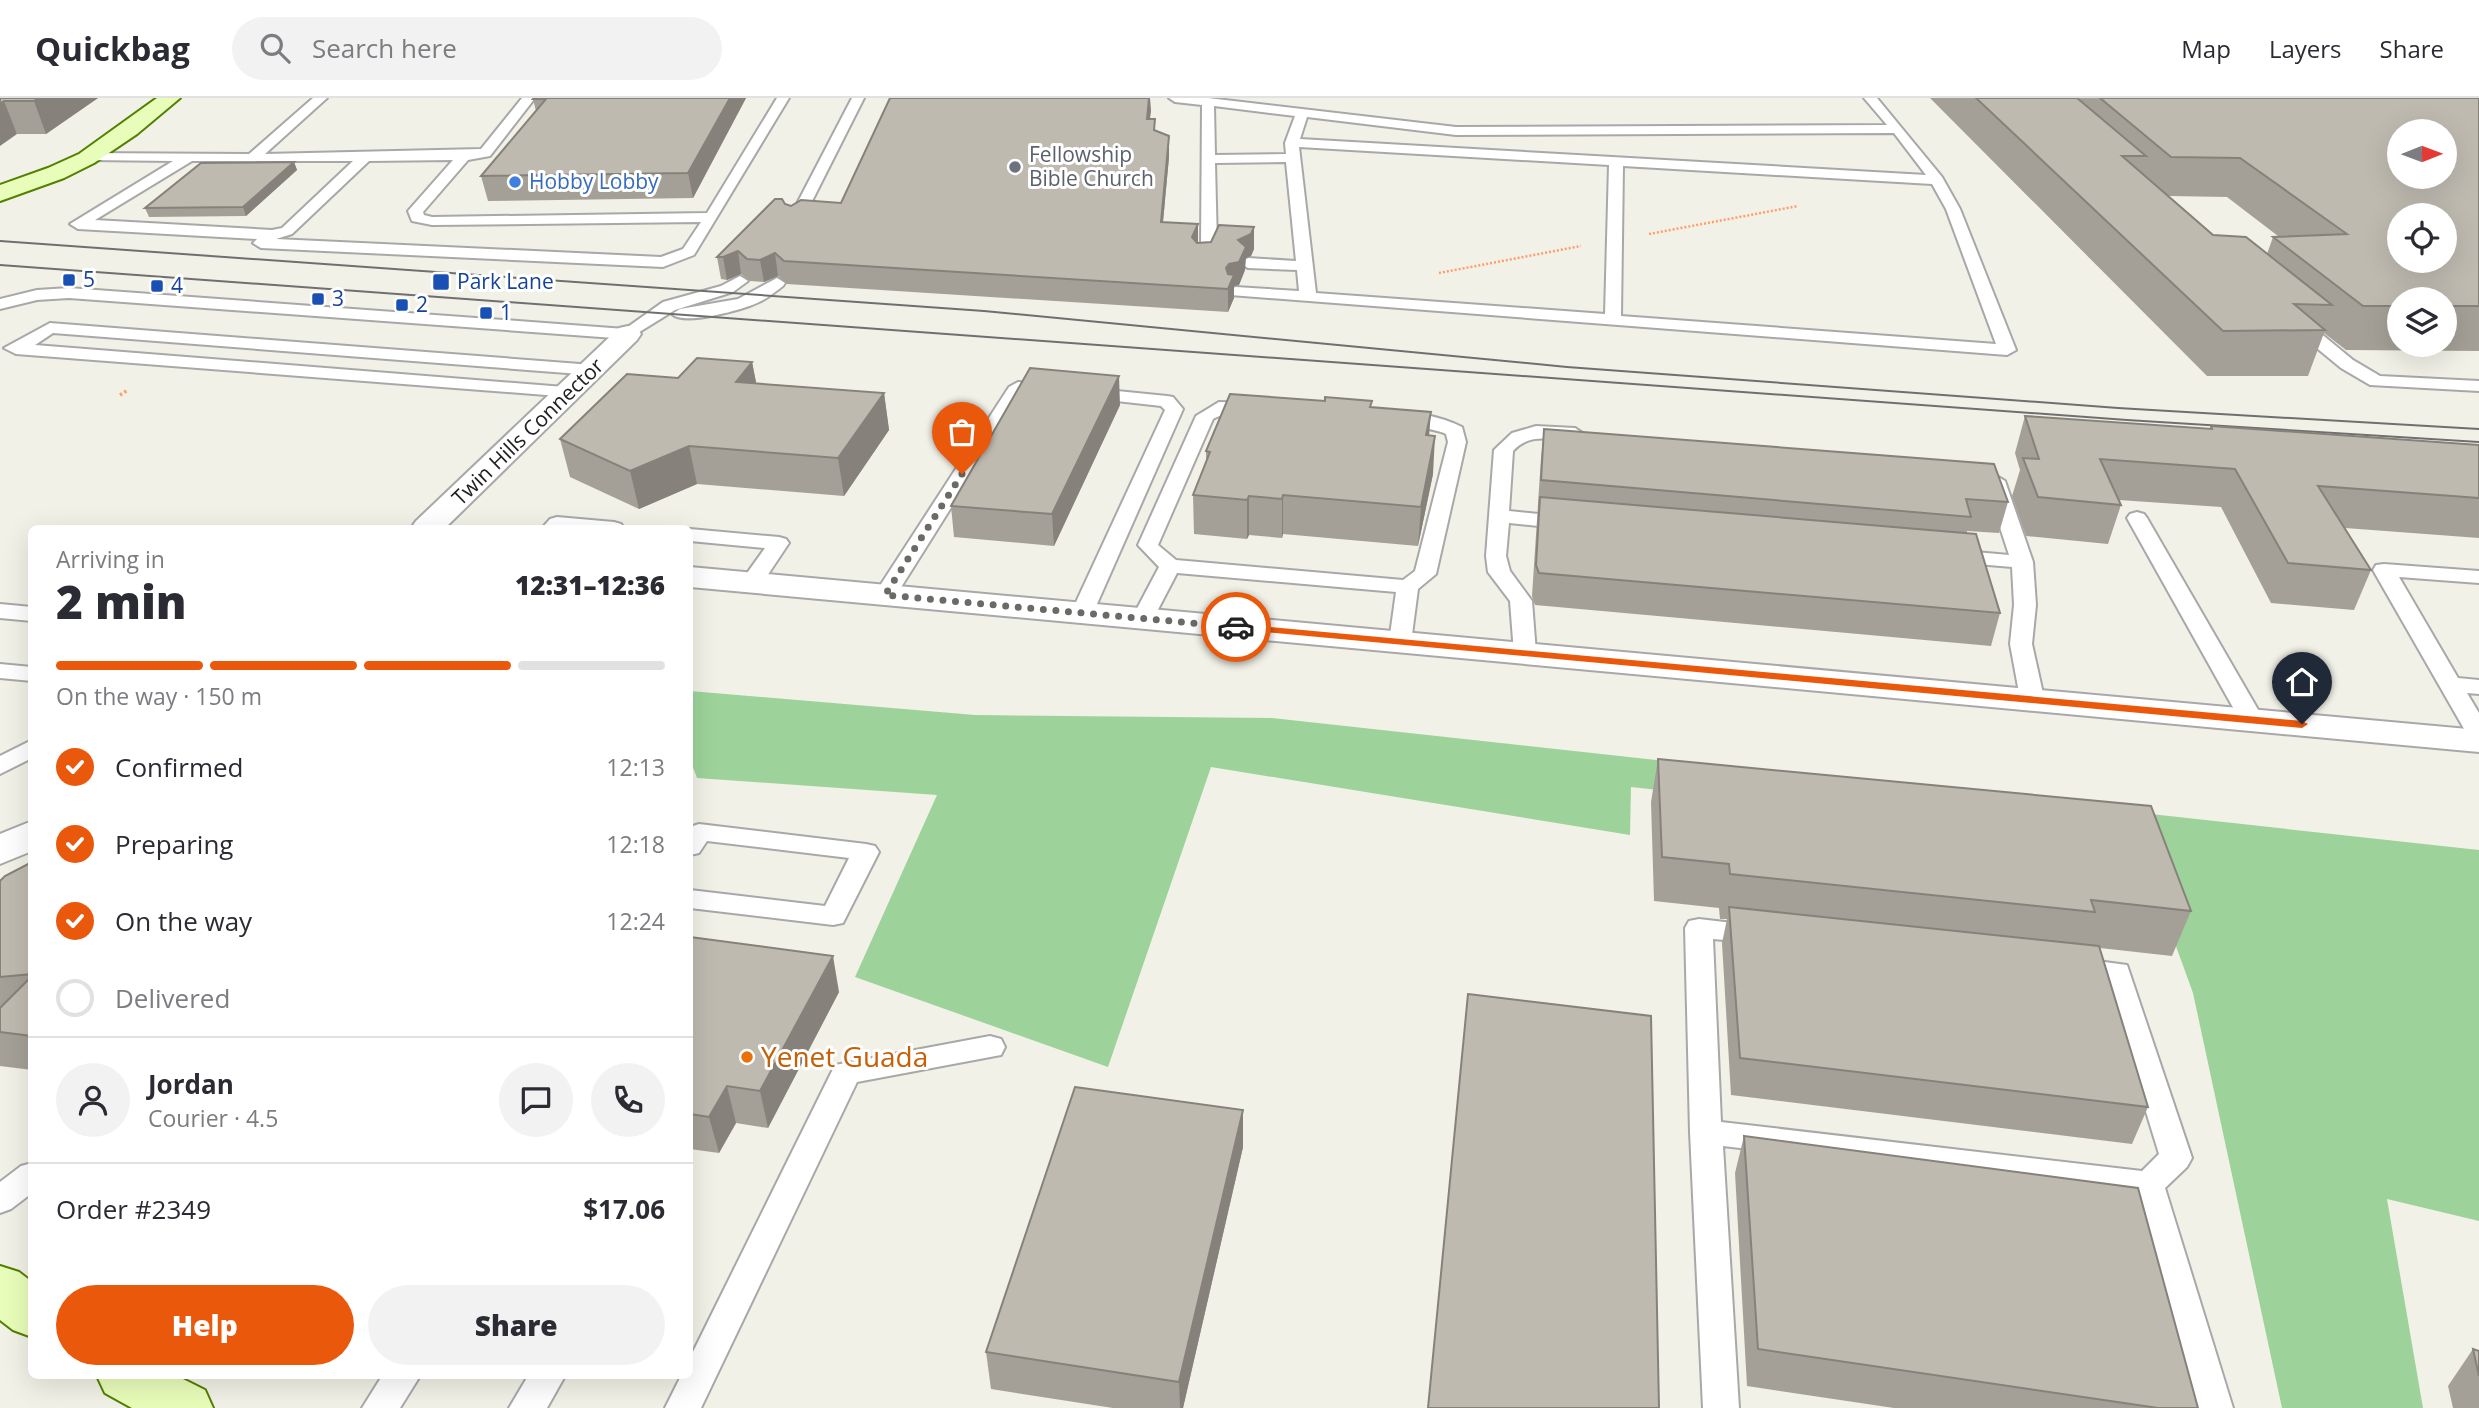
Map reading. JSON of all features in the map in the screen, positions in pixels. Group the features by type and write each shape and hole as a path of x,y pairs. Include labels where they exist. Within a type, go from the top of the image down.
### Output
{"main road":[{"path":"0,194 17,185 57,173 88,156 170,98"},
{"path":"25,206 55,188 57,173"},
{"path":"0,1287 28,1311"},
{"path":"131,1379 185,1408"}],"street":[{"name":"Twin Hills Connector","path":"430,525 638,326"},
{"path":"693,577 2479,741"},
{"path":"0,852 28,836"}],"lane":[{"path":"252,158 320,98"},
{"path":"88,156 464,156 485,153 529,98"},
{"path":"272,234 261,243 663,262 689,252 783,98"},
{"path":"795,221 858,98"},
{"path":"1175,98 1456,131 1898,129"},
{"path":"1236,292 2007,350 1966,240 1937,180 1870,98"},
{"path":"1203,260 1209,246 1208,103"},
{"path":"1302,114 1292,150 1308,298"},
{"path":"1208,159 1292,150 1616,161 1937,180"},
{"path":"464,156 415,211 417,218 432,221 712,216"},
{"path":"190,157 78,224 272,234 287,231 365,157"},
{"path":"1613,321 1616,161"},
{"path":"1248,263 1304,266"},
{"path":"638,326 669,306 727,289 740,281"},
{"path":"0,304 37,295 69,293 638,326 752,301 777,283"},
{"path":"2285,313 2347,364 2376,381 2479,386"},
{"path":"8,348 50,328 593,370"},
{"path":"8,348 571,392"},
{"path":"885,595 1018,387 1167,401 1174,408 1082,613"},
{"path":"1275,409 1219,407 1205,416 1148,545 1170,566 1408,587 1425,574 1457,442 1455,430 1437,422 1383,418"},
{"path":"1525,653 1521,601 1499,572 1496,556 1504,450 1512,438 1531,431 1599,436"},
{"path":"1981,471 1994,480 2022,562 2025,605 2021,644 2032,698"},
{"path":"1498,516 1594,525"},
{"path":"2137,519 2252,720"},
{"path":"555,525 580,525"},
{"path":"693,535 779,543 751,583"},
{"path":"1939,555 2022,562"},
{"path":"1143,618 1170,566"},
{"path":"2479,577 2384,570 2479,734"},
{"path":"1400,642 1408,587"},
{"path":"0,611 28,614"},
{"path":"0,671 28,674"},
{"path":"2450,684 2479,687"},
{"path":"0,766 28,749"},
{"path":"693,842 699,832 866,852 833,916 693,899"},
{"path":"1721,1408 1706,1132 1699,928 1783,937"},
{"path":"1706,1132 2148,1184 2176,1158 2117,972 2047,965"},
{"path":"683,1408 846,1073 990,1047"},
{"path":"0,1200 28,1178"},
{"path":"2148,1184 2215,1408"},
{"path":"380,1408 400,1379"},
{"path":"527,1408 545,1379"}],"green space":[{"path":"693,691 975,715 1272,718 2479,850 2479,1221 2387,1199 2423,1408 2282,1408 2193,993 2138,842 1631,787 1630,835 1211,767 1108,1067 855,977 937,795 697,778 693,767"}],"building":[{"path":"0,98 38,98 34,101 4,101 0,104"},
{"name":"Park Lane","path":"534,98 730,98 688,173 481,176 546,99"},
{"path":"890,98 1149,98 1147,119 1155,119 1154,130 1169,136 1161,222 1198,224 1192,237 1197,243 1211,242 1219,225 1254,227 1251,234 1238,240 1246,247 1239,262 1229,264 1226,268 1228,274 1234,275 1228,289 784,261 775,253 760,260 747,259 738,251 717,257 775,199 782,199 785,204 791,206 801,200 841,203"},
{"path":"1976,98 2077,98 2146,156 2122,156 2213,235 2246,237 2332,305 2294,304 2325,330 2223,331"},
{"path":"2100,98 2479,98 2479,306 2457,306 2457,287 2387,287 2387,306 2363,306 2273,237 2347,234 2240,158 2171,157"},
{"path":"294,162 243,207 145,208 201,163"},
{"path":"697,358 752,362 736,382 884,393 838,458 689,446 630,471 560,439 627,374 678,378"},
{"path":"1030,368 1119,376 1052,514 951,506"},
{"path":"1230,394 1325,401 1325,397 1372,401 1370,407 1431,412 1426,435 1435,436 1421,507 1283,495 1282,499 1249,496 1247,500 1193,495 1210,452 1206,451"},
{"path":"2025,416 2479,445 2479,498 2318,486 2371,570 2288,563 2235,469 2100,459 2121,505 2038,497 2023,458 2039,459"},
{"path":"1544,429 1994,464 2008,502 1966,499 1971,517 1541,480"},
{"path":"1540,497 1976,534 2000,613 1539,573 1536,565"},
{"path":"1658,759 2151,806 2191,911 2091,900 2095,912 1730,874 1729,864 1662,857"},
{"path":"28,864 28,974 0,977 0,881"},
{"path":"1729,907 2099,946 2148,1107 1740,1058"},
{"name":"Yenet Guada","path":"693,937 833,956 760,1091 727,1086 709,1117 693,1114"},
{"path":"28,980 28,1036 0,1032 0,1008"},
{"path":"1468,994 1651,1016 1659,1408 1428,1408"},
{"path":"1075,1087 1243,1110 1179,1382 986,1352"},
{"path":"1744,1136 2138,1188 2198,1408 2158,1408 1758,1349"},
{"path":"2473,1349 2479,1351 2479,1376"}],"tram line":[{"path":"0,241 984,311 1567,367 2118,408 2479,429"},
{"path":"0,265 2127,420 2479,442"}],"way so far":[{"path":"962,474 885,595 1236,627"}],"place":[{"name":"Fellowship Bible Church","path":"1015,167"},
{"name":"Hobby Lobby","path":"515,182"},
{"name":"5","path":"69,280"},
{"name":"Park Lane","path":"441,282"},
{"name":"4","path":"157,286"},
{"name":"3","path":"318,299"},
{"name":"2","path":"402,305"},
{"name":"1","path":"486,313"},
{"name":"Yenet Guada","path":"747,1057"}],"route":[{"path":"1236,627 2302,724"}]}
